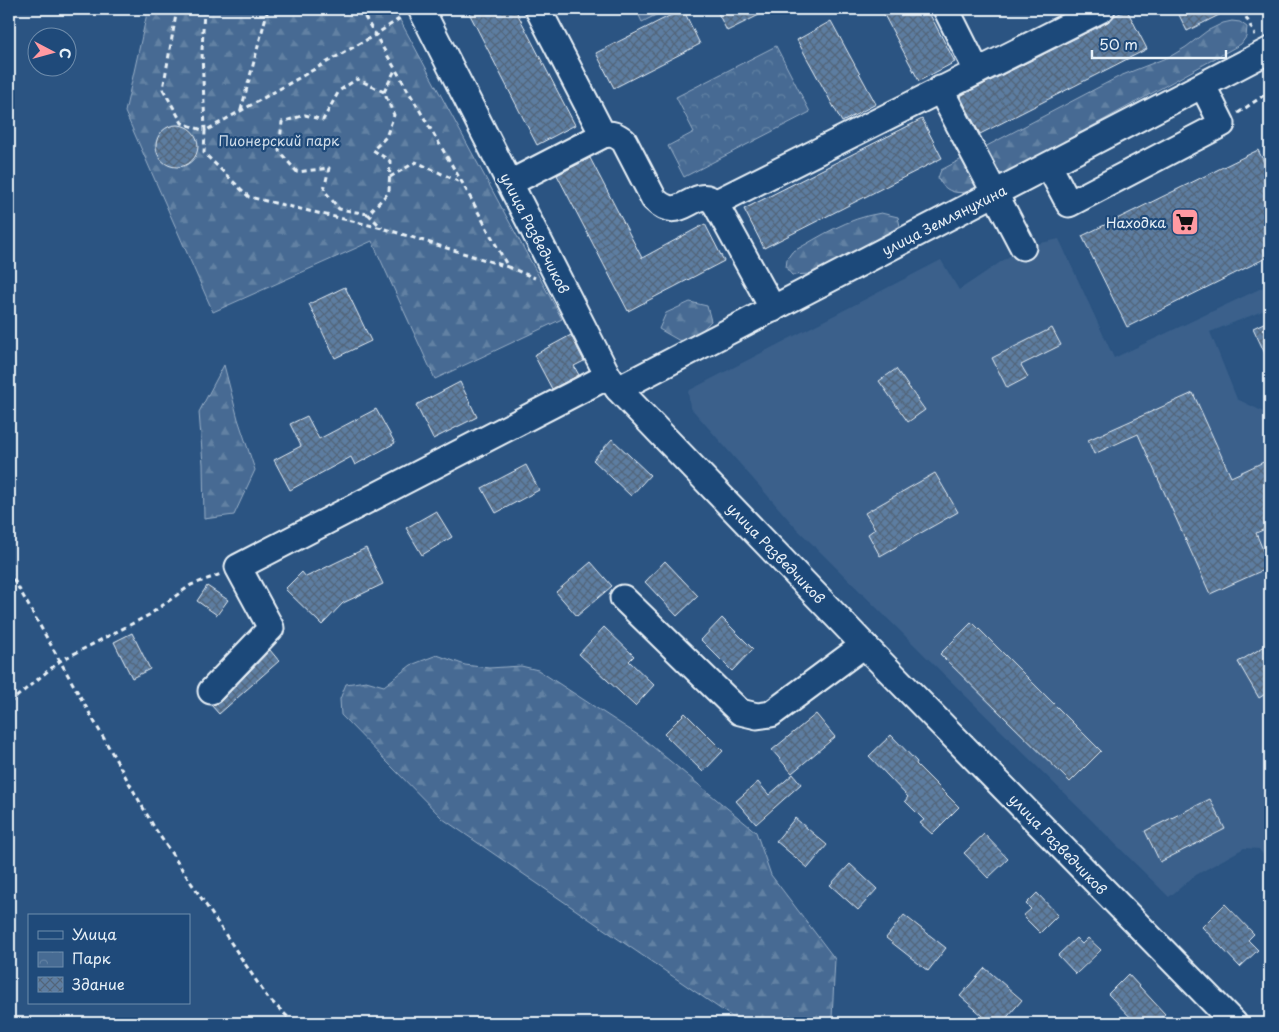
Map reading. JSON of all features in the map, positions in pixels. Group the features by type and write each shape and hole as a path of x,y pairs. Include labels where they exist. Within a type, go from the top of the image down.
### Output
{"street":[{"path":"538,9 603,135"},
{"path":"946,9 977,71"},
{"path":"715,203 1102,9"},
{"name":"улица Разведчиков","path":"424,12 613,382 1224,1020"},
{"name":"улица Землянухина","path":"238,567 291,539 613,382 773,309 1270,50"},
{"path":"1049,166 1069,204 1222,124 1202,86"},
{"path":"940,89 1023,247"},
{"path":"510,183 603,135 615,134 624,141 654,199 659,204 665,208 678,209 700,197 706,197 715,203 773,309"},
{"path":"211,691 272,628 238,567"},
{"path":"622,598 740,712 757,716 770,714 864,645"}],"path":[{"path":"178,9 162,89 182,123 205,131 376,35 424,12"},
{"path":"204,9 202,51 204,153 250,197 382,228 508,267 565,291"},
{"path":"241,111 268,9"},
{"path":"360,9 463,184 508,267"},
{"path":"384,92 396,70"},
{"path":"368,214 389,192 390,161 373,150 386,137 394,115 384,92 357,79 339,91 323,120 305,115 282,122 279,151 297,172 329,168 324,190 340,209 368,214 382,228"},
{"path":"1222,124 1270,91"},
{"path":"389,177 416,162 463,184"},
{"path":"9,703 60,661 149,615 191,585 238,567"},
{"path":"9,572 154,827 267,997 294,1023"}],"shaded area":[{"path":"1059,239 1114,358 1270,284 1270,308 1210,332 1237,399 1270,415 1270,865 1259,849 1244,848 1196,875 1169,897 796,528 690,407 688,391 941,260 959,290 1023,247"}],"green space":[{"name":"Пионерский парк","path":"148,9 394,9 562,319 435,379 372,241 213,312 125,112"},
{"path":"636,9 668,9 642,22"},
{"path":"1232,21 1240,22 1247,27 1246,37 1241,44 984,186 971,191 952,191 947,189 938,178 941,170 1120,76 1171,56 1207,31"},
{"path":"776,46 810,112 684,177 668,146 694,132 676,97"},
{"path":"881,213 898,217 900,226 828,270 792,275 786,268 787,259 792,252 845,223"},
{"path":"690,302 707,306 711,321 698,335 680,341 659,329 666,313"},
{"path":"224,365 238,419 255,470 234,515 204,519 203,464 199,412"},
{"path":"437,655 465,665 489,668 521,666 538,670 641,737 756,832 771,875 835,959 832,1018 827,1023 741,1023 443,819 341,715 340,699 346,684 366,681 384,686 411,665"}],"building":[{"path":"467,9 515,9 575,125 537,145"},
{"path":"683,9 700,44 614,88 596,53"},
{"path":"716,9 771,9 727,31"},
{"path":"881,9 927,9 955,62 919,81"},
{"path":"1176,9 1231,9 1187,31"},
{"path":"1127,10 1147,49 980,134 960,96 1108,22 1114,16"},
{"path":"831,21 876,104 842,122 797,40"},
{"path":"922,119 942,158 764,248 744,209"},
{"path":"173,125 181,125 192,131 198,146 192,161 181,167 173,167 162,161 156,150 156,142 162,131"},
{"path":"1258,150 1270,174 1270,256 1127,327 1082,236"},
{"path":"590,158 642,258 705,224 724,261 628,311 557,175"},
{"path":"345,287 371,341 335,358 309,304"},
{"path":"1270,320 1270,364 1253,328"},
{"path":"1052,328 1061,345 1021,365 1028,377 1007,388 992,358"},
{"path":"571,335 584,361 574,366 579,375 552,389 534,355"},
{"path":"896,369 925,410 908,422 879,381"},
{"path":"460,382 477,417 433,439 416,405"},
{"path":"1193,393 1231,477 1270,459 1270,527 1256,533 1270,567 1210,594 1138,434 1094,454 1088,440"},
{"path":"376,409 395,443 355,465 351,457 290,490 274,460 301,446 290,424 307,416 319,439"},
{"path":"612,439 650,475 631,496 593,460"},
{"path":"526,465 539,490 496,513 482,488"},
{"path":"935,473 958,512 880,556 868,534 875,529 865,513"},
{"path":"436,511 452,537 422,555 406,528"},
{"path":"366,548 383,584 343,603 322,625 285,589 302,572 306,577"},
{"path":"665,561 698,596 677,616 645,582"},
{"path":"591,562 612,586 577,616 556,592"},
{"path":"207,586 228,600 217,615 197,601"},
{"path":"722,618 753,649 732,671 701,640"},
{"path":"972,622 1101,751 1070,782 940,654"},
{"path":"604,627 634,656 629,661 654,685 635,706 579,654"},
{"path":"132,633 150,669 132,678 114,642"},
{"path":"1270,643 1270,691 1259,698 1238,662"},
{"path":"270,650 279,661 219,714 211,705 221,701"},
{"path":"685,713 723,751 703,772 664,734"},
{"path":"816,714 835,737 792,773 772,750"},
{"path":"891,735 917,762 916,764 959,807 932,834 920,823 924,820 905,801 908,797 869,756"},
{"path":"793,774 801,784 756,824 736,801 758,782 769,795"},
{"path":"1210,799 1225,829 1160,862 1145,831"},
{"path":"795,818 827,845 808,868 776,841"},
{"path":"984,834 1008,859 988,878 964,853"},
{"path":"850,864 877,889 858,910 830,885"},
{"path":"1037,893 1058,915 1040,933 1023,916 1031,909 1026,904"},
{"path":"1225,904 1254,934 1248,940 1258,950 1240,967 1202,927"},
{"path":"904,915 946,948 928,971 886,938"},
{"path":"1076,938 1082,944 1088,938 1101,950 1076,974 1058,955"},
{"path":"985,968 1022,1000 1002,1023 991,1023 960,996"},
{"path":"1128,974 1165,1014 1155,1023 1136,1023 1108,994"}],"place":[{"name":"Находка","path":"1185,222"}]}
